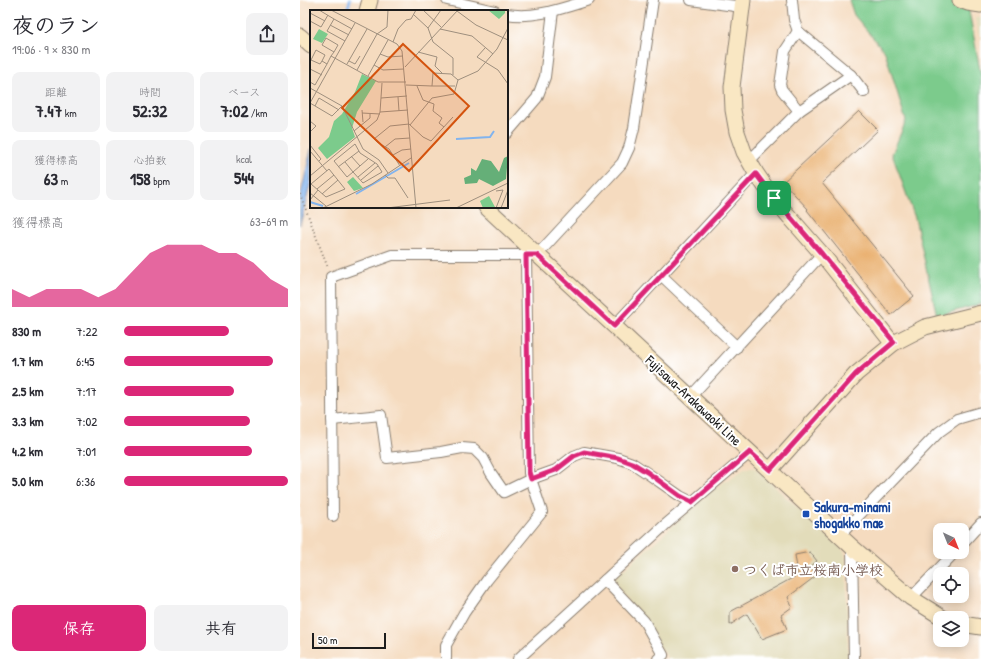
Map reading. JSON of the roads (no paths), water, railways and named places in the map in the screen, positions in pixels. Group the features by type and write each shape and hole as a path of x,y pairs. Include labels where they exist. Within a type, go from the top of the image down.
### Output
{"street":[{"path":"367,10 370,0"},
{"path":"448,0 465,8 485,10"},
{"path":"508,14 525,16 553,11 589,0"},
{"path":"446,659 446,645 464,613 542,512 529,472 531,255 622,163 629,148 634,128 653,0"},
{"path":"691,0 743,4 732,87 733,110 737,132 744,152 752,167 774,198 894,342"},
{"path":"792,0 794,20 798,31 851,75 864,92"},
{"path":"960,0 981,5"},
{"path":"508,132 537,98 545,77 553,11"},
{"path":"798,31 785,51 780,85 782,90 799,111"},
{"path":"300,36 310,45"},
{"path":"614,326 661,275 799,111 851,75"},
{"name":"Fujisawa-Arakawaoki Line","path":"487,208 531,255 614,326 691,396 852,547 912,598 933,612"},
{"path":"691,396 822,254"},
{"path":"333,516 331,277 392,255 531,255"},
{"path":"661,275 737,347"},
{"path":"770,470 856,374 894,342 925,327 981,313"},
{"path":"840,535 939,432 957,418 981,412"},
{"path":"332,420 381,415 388,458 462,448 474,449 483,458 504,492 531,479 556,470 574,456 584,452 618,458 632,463 680,496 692,502"},
{"path":"518,659 692,502 750,452"},
{"path":"969,536 981,523"},
{"path":"852,547 854,659"},
{"path":"912,598 948,559"},
{"path":"605,580 644,621 663,658"},
{"path":"969,625 981,627"}],"water":[{"path":"310,154 310,185 300,225 300,199"}],"waterway":[{"path":"347,10 350,0"}],"place":[{"name":"Sakura-minami shogakko mae","path":"806,514"},
{"name":"つくば市立桜南小学校","path":"735,569"}]}
